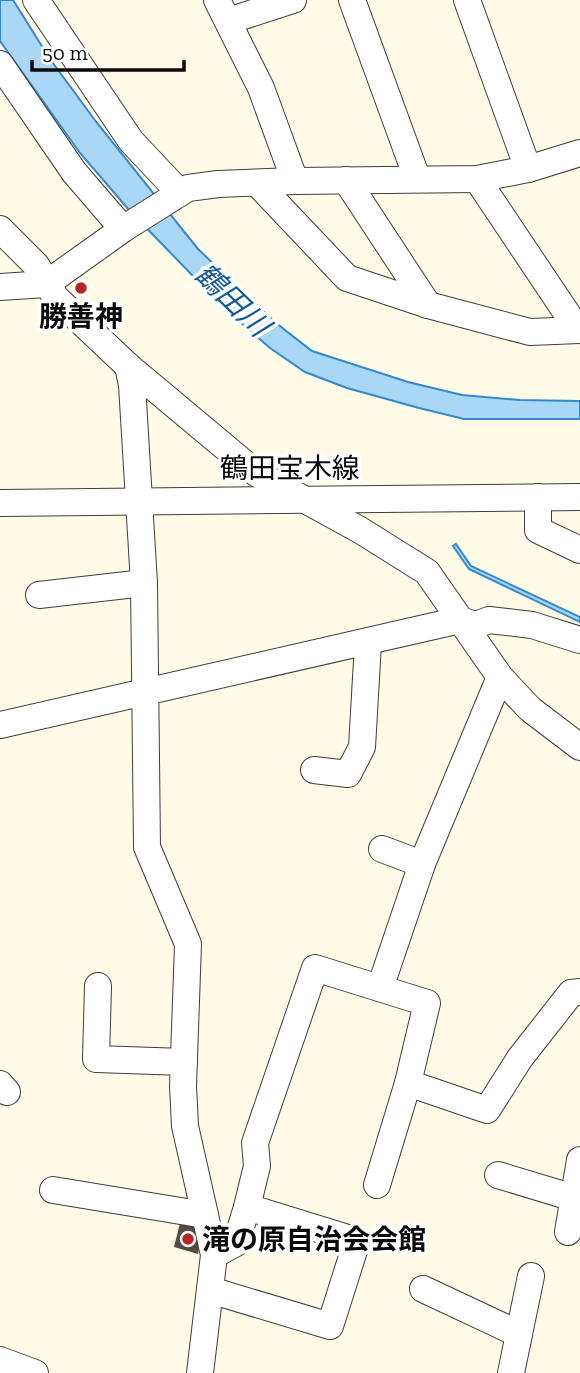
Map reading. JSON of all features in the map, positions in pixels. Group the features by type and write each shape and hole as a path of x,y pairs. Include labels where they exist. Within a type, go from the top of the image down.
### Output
{"street":[{"path":"36,0 131,141 176,196"},
{"path":"293,0 222,11 261,88 295,181"},
{"path":"352,0 417,178"},
{"path":"467,0 528,169"},
{"path":"0,64 74,173 126,227"},
{"path":"0,287 46,284 126,227 188,188 295,181 477,179 528,169 580,153"},
{"path":"477,179 579,330"},
{"path":"346,180 428,304"},
{"path":"257,183 347,278 530,332 579,330"},
{"path":"0,229 36,265 57,298 128,366 256,473 360,530 427,572 500,677 530,709 580,747"},
{"path":"128,366 132,385 144,583 147,847 188,944 185,1126 214,1255 200,1373"},
{"name":"鶴田宝木線","path":"0,503 580,496"},
{"path":"538,497 538,530 580,550"},
{"path":"39,595 144,583"},
{"path":"0,725 460,620 476,625 489,620 532,625 580,640"},
{"path":"314,770 348,774 362,747 368,643"},
{"path":"380,988 422,864 500,677"},
{"path":"382,849 422,864"},
{"path":"214,1255 236,1243 257,1166 255,1143 315,968 427,1003 408,1083 377,1185"},
{"path":"98,986 96,1059 184,1062"},
{"path":"408,1083 486,1110 520,1058 571,993 580,992"},
{"path":"568,1232 577,1192 580,1160"},
{"path":"498,1175 577,1192"},
{"path":"53,1190 205,1215"},
{"path":"210,1290 330,1326 357,1241 247,1207"},
{"path":"511,1373 531,1276"},
{"path":"423,1289 519,1334"},
{"path":"0,1360 35,1373"}],"water":[{"name":"鶴田川","path":"0,0 13,0 50,59 97,123 198,249 276,323 312,351 408,382 462,395 580,401 580,419 464,419 347,388 305,372 270,348 224,308 129,210 80,153 0,41"},
{"path":"456,544 471,566 580,617 580,622 469,569 453,546"}],"building":[{"name":"滝の原自治会会館","path":"180,1223 199,1227 198,1254 174,1247"}],"place":[{"name":"勝善神","path":"81,288"},
{"name":"滝の原自治会会館","path":"188,1239"}]}
